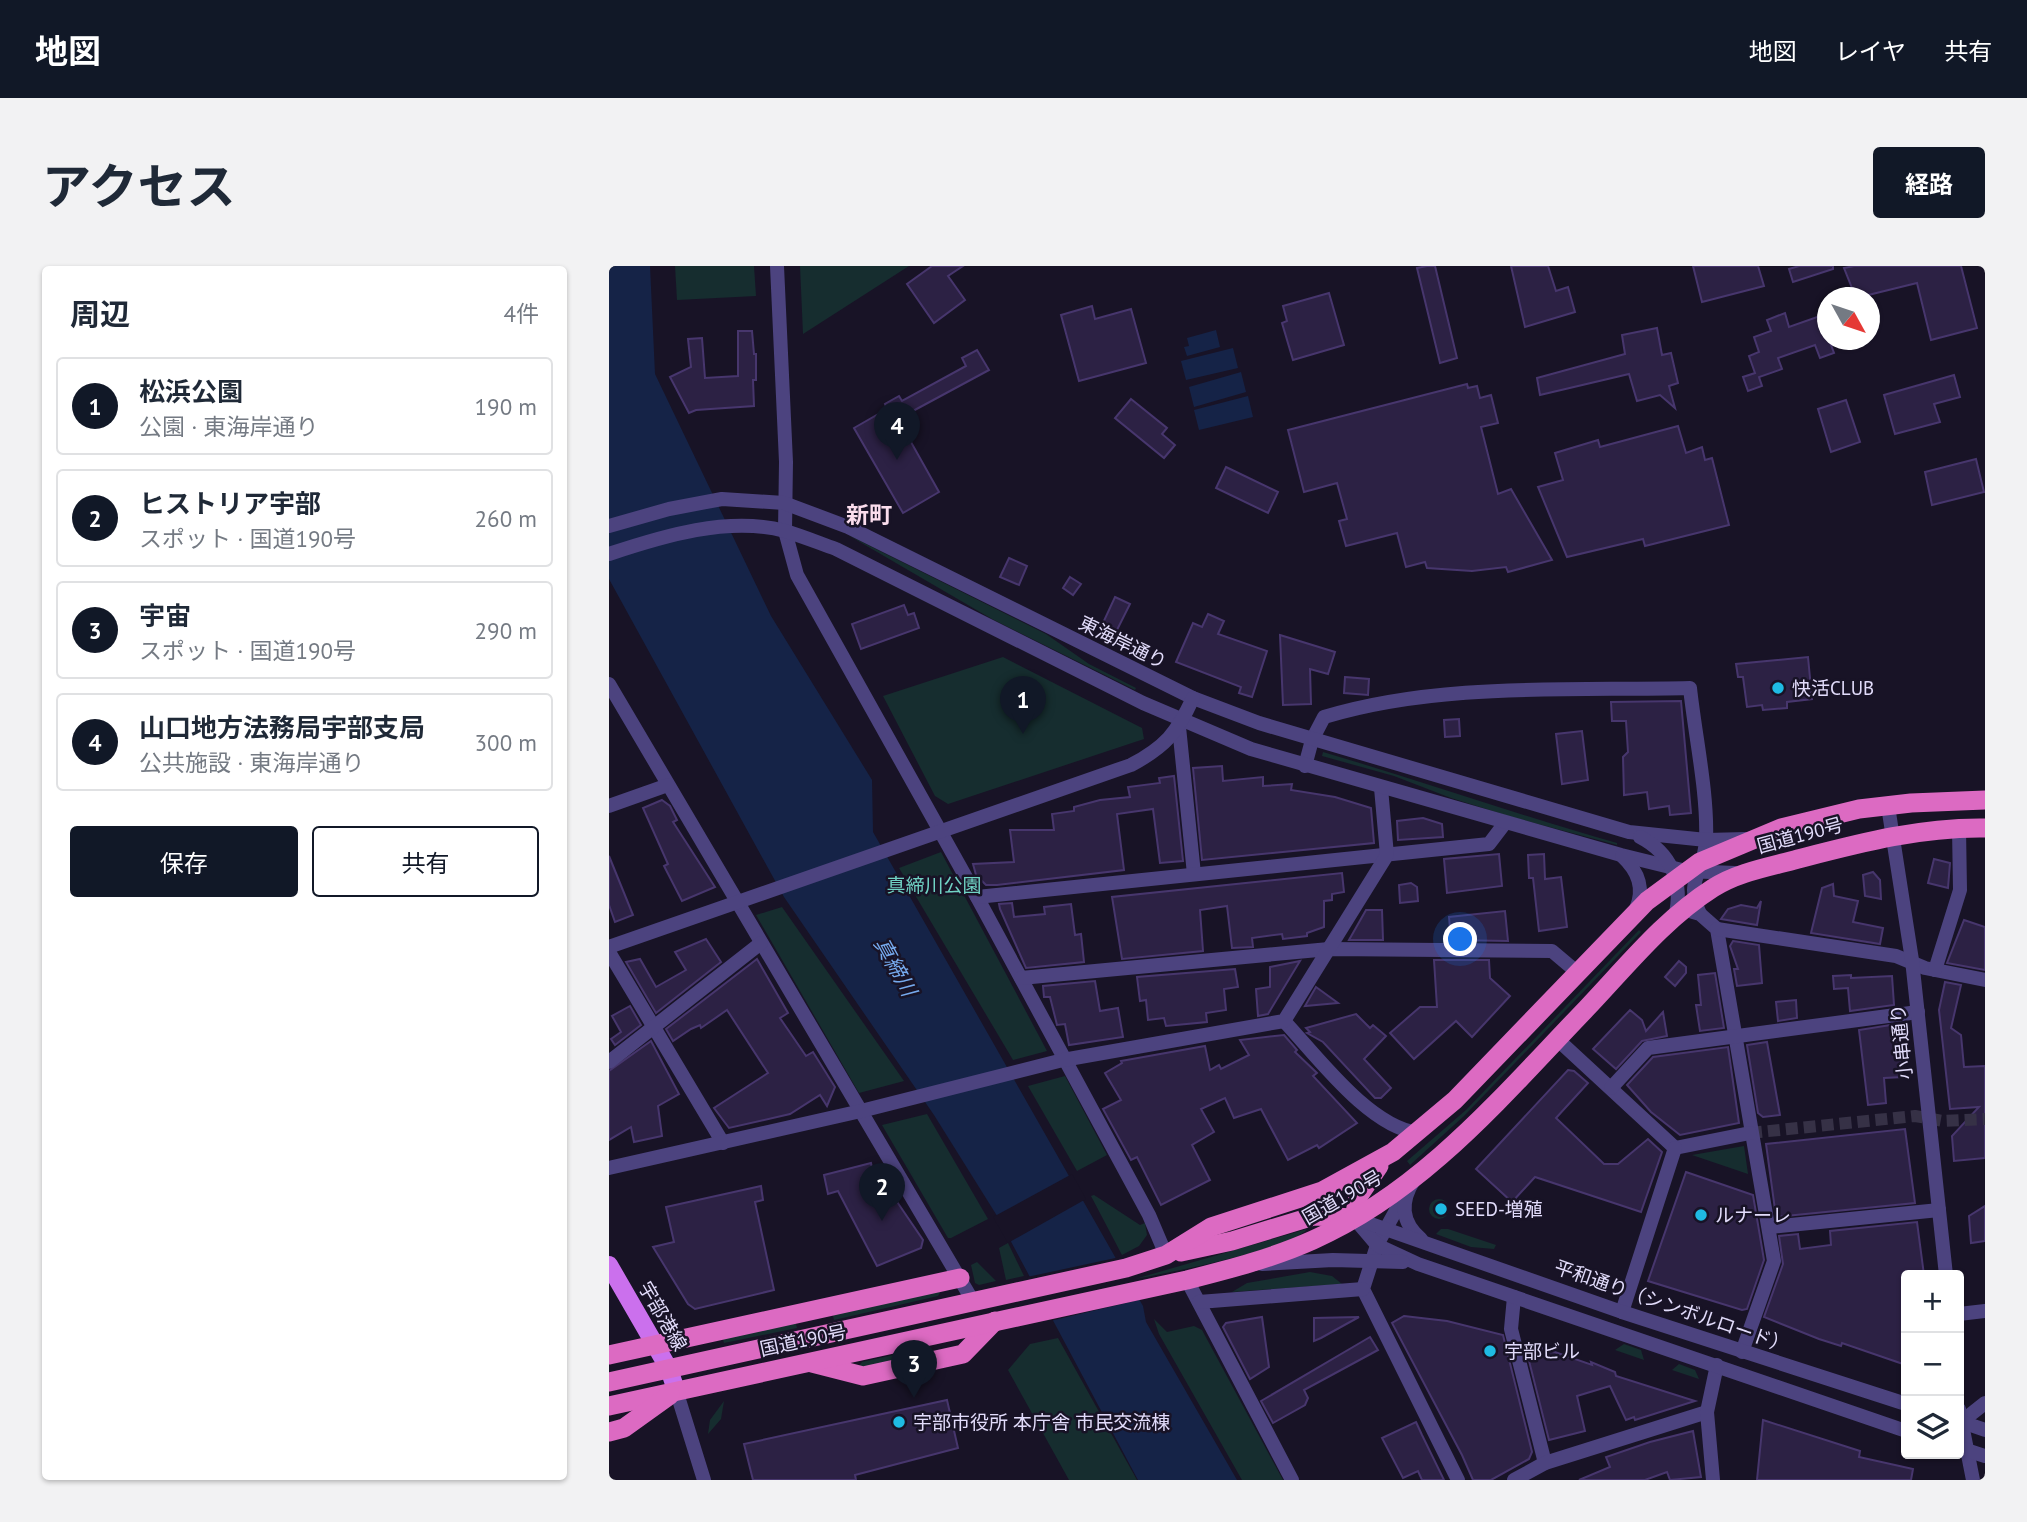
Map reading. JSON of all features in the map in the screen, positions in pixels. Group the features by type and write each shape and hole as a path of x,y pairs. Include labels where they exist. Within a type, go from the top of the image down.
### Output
{"highway":[{"name":"国道190号","path":"609,1382 1126,1268 1166,1255 1211,1227 1322,1191 1393,1152 1418,1133 1455,1100 1632,916 1686,870 1750,839 1859,809 1985,800"},
{"name":"国道190号","path":"609,1406 1187,1280 1246,1265 1316,1239 1411,1185 1496,1103 1675,917 1697,908 1712,888 1757,870 1894,835 1985,828"},
{"path":"1166,1255 1232,1241 1314,1216 1355,1218 1355,1208 1364,1185 1393,1152"},
{"path":"609,1355 960,1278"},
{"path":"609,1432 624,1428 676,1390"}],"main road":[{"name":"宇部港線","path":"609,1265 656,1344 676,1390"}],"street":[{"path":"777,266 786,462 785,531 797,575 1021,978 1149,1215 1166,1255"},
{"name":"東海岸通り","path":"609,526 669,509 722,499 784,503 848,527 1193,698 1311,740 1629,832"},
{"path":"609,554 682,533 733,527 785,531 836,549 1180,724 1305,766 1621,855 1686,870 1721,874 1757,870"},
{"path":"610,688 974,1303"},
{"path":"1305,766 1311,740 1324,717 1405,698 1690,688 1706,840 1686,870 1675,917"},
{"path":"723,1143 609,949 1131,765 1154,753 1180,724 1193,698"},
{"path":"1180,724 1194,874"},
{"path":"609,806 668,785"},
{"path":"609,1168 916,1098 1063,1060 1284,1021 1387,855 1381,788"},
{"name":"小串通り","path":"1888,806 1912,960 1945,1270"},
{"path":"977,897 1489,844 1505,823"},
{"path":"1935,970 1960,890 1959,828"},
{"path":"1629,832 1706,840 1750,839"},
{"path":"1629,832 1660,849 1686,870 1697,908 1717,929 1774,1261 1742,1352"},
{"path":"1621,855 1631,865 1641,886 1641,897 1632,916"},
{"path":"1717,929 1912,960 1935,970 1985,981"},
{"path":"609,1062 761,943"},
{"path":"1021,978 1329,949 1552,951 1578,973"},
{"path":"1611,1088 1648,1048 1918,1012"},
{"path":"1284,1021 1371,1111 1402,1129 1418,1133"},
{"path":"1557,1039 1675,1148"},
{"path":"1675,1148 1750,1133"},
{"path":"1622,1312 1675,1148"},
{"path":"1411,1185 1377,1245 1363,1289 1458,1480"},
{"path":"1411,1185 1403,1210 1408,1224 1426,1242"},
{"path":"1770,1227 1939,1210"},
{"path":"1355,1218 1377,1245 1418,1264 1901,1430"},
{"name":"平和通り（シンボルロード）","path":"1355,1218 1622,1312 1901,1402"},
{"path":"1246,1265 1371,1261 1418,1264"},
{"path":"1187,1280 1293,1480"},
{"path":"1199,1302 1363,1289"},
{"path":"1514,1297 1511,1329 1545,1463"},
{"path":"1964,1313 1985,1311"},
{"path":"1713,1480 1707,1412 1717,1365"},
{"path":"676,1390 704,1480"},
{"path":"1964,1415 1985,1402"},
{"path":"1514,1480 1545,1463 1707,1412"},
{"path":"1964,1420 1985,1430"},
{"path":"1964,1450 1985,1456"},
{"path":"1964,1455 1973,1480"}],"green space":[{"path":"675,266 754,266 756,296 677,300"},
{"path":"800,266 909,266 803,334"},
{"path":"848,535 1046,634 1089,664 1136,688 1135,690 992,619"},
{"path":"1003,657 1142,728 1144,739 948,804 935,796 883,696"},
{"path":"1323,752 1617,845 1451,798 1394,776 1322,756"},
{"name":"真締川公園","path":"941,852 1047,1051 1013,1060 899,868"},
{"path":"782,907 904,1081 859,1093 756,915"},
{"path":"1639,930 1641,932 1464,1116 1410,1165 1407,1161 1466,1110"},
{"path":"1065,1076 1107,1155 1077,1171 1028,1086"},
{"path":"927,1114 988,1219 951,1238 948,1238 882,1125"},
{"path":"1744,1146 1748,1174 1692,1155"},
{"path":"1094,1195 1140,1225 1145,1223 1147,1235 1139,1246 1122,1255 1091,1196"},
{"path":"1439,1199 1446,1202 1449,1209 1446,1216 1439,1219 1432,1216 1429,1209 1432,1202"},
{"path":"1307,1229 1279,1244 1255,1252 1135,1279"},
{"path":"1441,1229 1496,1245 1494,1249 1471,1247 1436,1234"},
{"path":"1008,1243 1024,1276 1006,1280 999,1248"},
{"path":"977,1262 996,1281 979,1285 975,1283 971,1265"},
{"path":"1310,1272 1332,1276 1342,1284 1232,1292 1247,1283"},
{"path":"941,1291 938,1296 834,1320 832,1312"},
{"path":"1154,1319 1167,1332 1194,1326 1202,1330 1283,1480 1242,1480 1159,1334"},
{"path":"795,1320 797,1328 724,1343 722,1336"},
{"path":"1058,1338 1137,1480 1069,1480 1008,1370 1030,1344"},
{"path":"1624,1344 1641,1350 1644,1360 1615,1350"},
{"path":"929,1347 933,1353 863,1369 859,1366 862,1362"},
{"path":"1679,1364 1695,1370 1699,1379 1672,1370"},
{"path":"724,1401 721,1419 708,1434 710,1420"}],"water":[{"name":"真締川","path":"609,266 650,266 655,374 771,616 872,780 873,832 1143,1306 1146,1322 1237,1480 1138,1480 999,1219 934,1115 784,897 609,579"},
{"path":"1216,330 1220,347 1187,356 1184,347 1189,346 1187,338"},
{"path":"1233,348 1238,368 1186,380 1181,361"},
{"path":"1241,372 1246,392 1194,407 1189,387"},
{"path":"1248,396 1253,417 1199,430 1194,410"}],"pier":[{"path":"1072,1174 1086,1199 1008,1243 993,1217"},
{"path":"1120,1257 1143,1299 1050,1321 1027,1277"}],"building":[{"path":"932,266 963,266 948,276 965,300 934,323 907,284"},
{"path":"1435,266 1457,358 1440,363 1417,268"},
{"path":"1511,266 1548,266 1556,291 1568,287 1575,312 1525,327"},
{"path":"1693,266 1758,266 1764,286 1702,302"},
{"path":"1799,266 1833,266 1833,269 1793,282 1789,269"},
{"path":"1961,266 1977,328 1931,340 1917,283 1880,292 1880,287 1852,287 1844,268"},
{"path":"1329,293 1344,345 1293,360 1282,323 1287,321 1283,306"},
{"path":"1092,306 1095,319 1131,309 1146,363 1079,381 1061,315"},
{"path":"1785,313 1789,327 1817,317 1817,350 1833,350 1834,353 1820,358 1815,345 1778,358 1782,369 1759,377 1762,386 1748,391 1743,377 1755,373 1749,356 1759,352 1754,337 1771,331 1767,320"},
{"path":"1657,328 1662,355 1671,353 1678,383 1669,386 1675,408 1660,395 1637,401 1629,374 1540,395 1537,378 1625,354 1622,335"},
{"path":"738,331 752,331 756,354 754,406 696,410 689,413 670,377 691,367 688,339 702,338 705,378 738,376"},
{"path":"977,350 989,370 898,419 939,492 903,513 854,428 887,409 885,404 899,396 902,401 966,366 962,358"},
{"path":"1954,375 1960,397 1934,404 1940,422 1895,434 1884,395"},
{"path":"1467,384 1468,388 1477,386 1480,398 1491,395 1498,423 1481,427 1498,494 1511,489 1552,560 1508,572 1506,567 1472,571 1427,568 1425,562 1406,567 1397,533 1346,546 1339,521 1347,519 1337,483 1304,492 1288,430"},
{"path":"1131,399 1167,428 1162,434 1175,445 1164,458 1115,418"},
{"path":"1846,400 1860,442 1831,452 1818,409"},
{"path":"1678,426 1686,453 1702,447 1705,460 1712,458 1729,525 1645,546 1643,539 1567,557 1538,487 1563,480 1555,453 1598,440 1600,447"},
{"path":"1976,459 1984,492 1932,505 1925,472"},
{"path":"1226,467 1278,492 1268,513 1216,488"},
{"path":"1009,558 1027,566 1019,585 1000,577"},
{"path":"1070,577 1081,584 1073,595 1063,588"},
{"path":"1115,597 1130,604 1116,632 1102,625"},
{"path":"904,605 908,615 914,613 919,628 861,649 852,624"},
{"path":"1208,614 1224,621 1218,634 1267,651 1252,697 1239,693 1241,687 1176,662 1193,623 1202,627"},
{"path":"1280,635 1335,652 1328,674 1310,669 1311,704 1283,705"},
{"name":"快活CLUB","path":"1808,657 1812,699 1787,702 1787,708 1763,710 1762,705 1747,707 1743,677 1738,677 1736,664"},
{"path":"1345,677 1369,679 1368,695 1344,693"},
{"path":"1681,701 1691,813 1670,815 1669,806 1649,809 1647,792 1624,795 1623,757 1628,752 1626,721 1612,721 1611,702"},
{"path":"1459,719 1460,736 1445,737 1444,720"},
{"path":"1582,731 1588,780 1562,784 1556,734"},
{"path":"1222,766 1223,781 1263,777 1263,786 1292,784 1291,790 1335,797 1371,808 1374,843 1202,860 1193,768"},
{"path":"1174,776 1183,861 1160,863 1153,809 1117,814 1124,870 997,885 986,885 976,875 973,864 1014,862 1010,830 1054,830 1052,814 1074,811 1074,807 1100,800 1130,797 1128,787 1160,783 1159,778"},
{"path":"662,800 670,806 677,820 673,822 715,887 682,901 664,866 668,864 643,808"},
{"path":"1423,818 1442,824 1443,837 1398,840 1397,821"},
{"path":"1499,854 1502,886 1447,893 1444,859"},
{"path":"1544,854 1545,879 1561,877 1567,927 1539,931 1533,878 1529,878 1528,855"},
{"path":"609,856 633,915 615,922 609,905"},
{"path":"1934,859 1950,863 1948,888 1928,883"},
{"path":"1873,872 1880,880 1881,899 1865,896 1863,875"},
{"path":"1342,873 1344,892 1332,894 1332,900 1324,901 1324,927 1307,933 1307,936 1283,939 1282,934 1252,938 1253,947 1232,948 1227,906 1200,910 1203,951 1122,959 1112,897"},
{"path":"1411,883 1417,887 1418,901 1400,903 1399,885"},
{"path":"1833,884 1834,896 1858,901 1853,922 1883,928 1880,944 1811,933 1822,888"},
{"path":"1761,901 1757,925 1721,919 1728,909 1741,905 1757,908"},
{"path":"1012,903 1014,917 1045,914 1044,907 1071,904 1075,935 1081,934 1084,962 1026,968 999,904"},
{"path":"1366,910 1382,910 1383,940 1349,940"},
{"path":"1505,911 1508,941 1451,940 1449,917"},
{"path":"1964,920 1985,927 1985,970 1947,963"},
{"path":"706,939 721,962 656,1013 626,962 640,959 656,987 686,970 675,952"},
{"path":"1733,941 1759,945 1762,983 1737,986 1734,969 1738,969 1730,946"},
{"path":"757,959 788,1013 780,1018 806,1056 813,1052 835,1087 827,1106 820,1095 790,1114 729,1128 714,1108 768,1073 727,1010 701,1028 700,1025 691,1029 673,1041 666,1029"},
{"path":"1434,960 1489,960 1490,978 1510,996 1472,1037 1456,1021 1414,1059 1390,1033 1420,1007 1437,1007"},
{"path":"1300,961 1268,1014 1258,1016 1256,989 1270,987 1270,967"},
{"path":"1679,961 1686,967 1686,973 1675,986 1665,977"},
{"path":"1235,969 1238,987 1224,989 1226,1010 1206,1013 1207,1022 1166,1026 1164,1018 1148,1020 1146,1000 1140,1001 1137,977"},
{"path":"1715,973 1724,1028 1700,1031 1696,1005 1701,1005 1698,975"},
{"path":"1851,975 1851,978 1892,976 1894,1005 1850,1011 1848,988 1834,989 1833,976"},
{"path":"1095,981 1100,1011 1118,1008 1123,1037 1069,1045 1065,1024 1057,1025 1050,997 1044,997 1043,986"},
{"path":"1945,982 1961,985 1951,1028 1961,1035 1964,1067 1985,1066 1985,1158 1954,1161 1952,1136 1979,1107 1950,1109 1939,1010"},
{"path":"1316,987 1338,1003 1305,1006"},
{"path":"1796,1000 1797,1018 1778,1021 1776,1002"},
{"path":"630,1006 641,1025 615,1045 611,1039 621,1032 612,1016"},
{"path":"1630,1010 1642,1020 1646,1031 1663,1012 1667,1036 1642,1041 1616,1069 1593,1049"},
{"path":"1356,1014 1370,1028 1373,1025 1386,1036 1364,1059 1391,1088 1381,1098 1375,1098 1323,1042 1307,1033 1310,1032 1306,1028"},
{"path":"1897,1024 1903,1077 1884,1078 1886,1103 1868,1105 1859,1030"},
{"path":"1284,1035 1297,1050 1295,1052 1317,1073 1313,1076 1357,1123 1319,1148 1317,1145 1288,1160 1261,1109 1234,1118 1225,1098 1201,1109 1214,1132 1192,1145 1210,1180 1161,1205 1137,1157 1131,1160 1103,1109 1121,1100 1105,1073 1122,1063 1121,1061 1205,1046 1210,1070 1219,1065 1221,1069 1249,1055 1240,1040"},
{"path":"651,1041 679,1094 658,1106 662,1136 634,1142 631,1127 609,1140 609,1071"},
{"path":"1767,1042 1780,1115 1763,1117 1758,1113 1747,1045"},
{"path":"1728,1047 1739,1123 1680,1135 1651,1112 1627,1085 1653,1057"},
{"path":"1568,1070 1574,1071 1588,1083 1556,1118 1604,1164 1618,1164 1648,1139 1662,1152 1641,1212 1535,1177 1512,1202 1476,1169"},
{"path":"1905,1129 1915,1203 1776,1217 1766,1144"},
{"path":"871,1163 878,1197 889,1190 923,1240 921,1248 877,1266 838,1191 828,1194 824,1175"},
{"path":"1686,1172 1753,1195 1764,1260 1747,1309 1742,1310 1648,1281"},
{"path":"761,1186 763,1200 755,1202 774,1290 695,1309 688,1304 653,1247 674,1242 666,1207"},
{"path":"1985,1206 1985,1241 1971,1243 1969,1216"},
{"path":"1917,1222 1923,1270 1901,1270 1901,1363 1842,1343 1841,1346 1819,1339 1764,1317 1783,1264 1779,1236 1798,1234 1800,1249 1831,1245 1830,1231"},
{"path":"1404,1316 1447,1321 1503,1335 1532,1452 1529,1459 1491,1480 1473,1480 1392,1323"},
{"path":"1262,1317 1269,1367 1250,1379 1223,1327 1226,1323"},
{"path":"1359,1317 1321,1338 1314,1341 1314,1318"},
{"path":"1370,1337 1378,1350 1304,1390 1308,1398 1305,1405 1273,1423 1261,1401"},
{"path":"1529,1343 1592,1365 1591,1362 1615,1372 1616,1376 1695,1401 1635,1420 1634,1417 1626,1420 1610,1386 1577,1396 1585,1431 1549,1440 1525,1345"},
{"name":"宇部市役所 本庁舎 市民交流棟","path":"947,1400 958,1448 855,1475 856,1480 753,1480 744,1444"},
{"path":"1763,1420 1860,1451 1859,1457 1913,1469 1911,1480 1757,1480"},
{"path":"1416,1422 1444,1480 1422,1480 1418,1471 1403,1478 1382,1438"},
{"path":"1693,1431 1701,1477 1670,1480 1667,1472 1645,1480 1579,1480 1610,1467 1606,1457"}],"tunnel":[{"path":"1750,1133 1915,1116 1943,1121 1985,1119"}],"place":[{"name":"山口地方法務局宇部支局","path":"897,460"},
{"name":"快活CLUB","path":"1778,688"},
{"name":"松浜公園","path":"1023,734"},
{"name":"SEED-増殖","path":"1441,1209"},
{"name":"ルナーレ","path":"1701,1215"},
{"name":"ヒストリア宇部","path":"882,1221"},
{"name":"宇部ビル","path":"1490,1351"},
{"name":"宇宙","path":"914,1398"},
{"name":"宇部市役所 本庁舎 市民交流棟","path":"899,1422"}],"district":[{"name":"新町","path":"869,515"}]}
